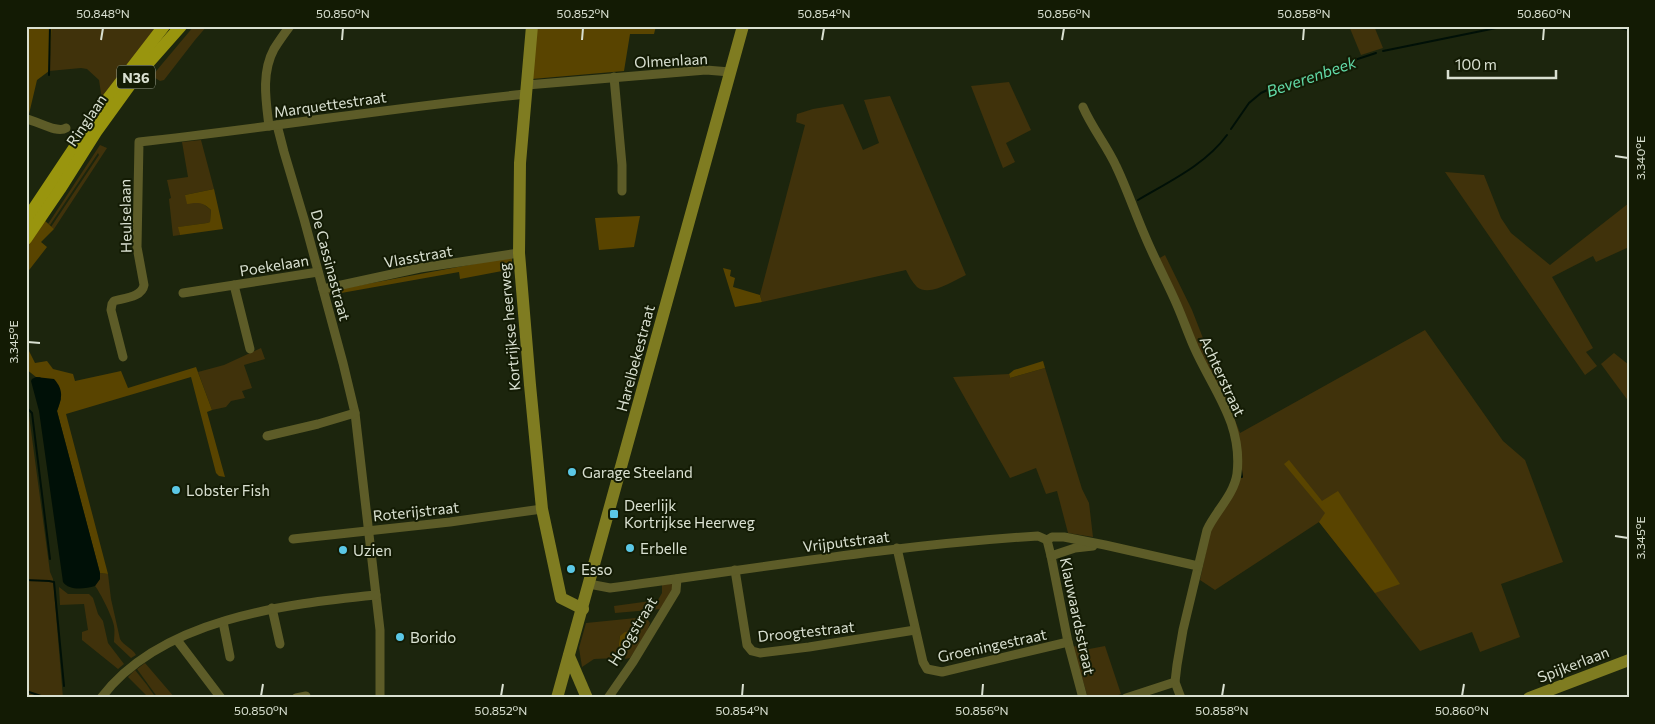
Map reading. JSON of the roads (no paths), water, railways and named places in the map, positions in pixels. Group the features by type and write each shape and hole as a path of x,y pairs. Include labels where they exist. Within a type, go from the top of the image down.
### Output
{"main road":[{"name":"Ringlaan","path":"26,220 100,110 164,26"},
{"name":"Ringlaan","path":"26,238 124,93 181,26"}],"street":[{"name":"De Cassinastraat","path":"290,26 274,50 267,66 265,88 273,126 323,289 355,413 380,630 380,698"},
{"name":"Kortrijkse heerweg","path":"532,26 520,163 519,253 530,385 542,509 561,598 583,609"},
{"name":"Harelbekestraat","path":"557,698 743,26"},
{"name":"Olmenlaan","path":"526,89 614,77 706,70 730,72"},
{"name":"Olmenlaan","path":"614,77 622,165 622,191"},
{"name":"Marquettestraat","path":"139,142 273,126 526,89"},
{"name":"Achterstraat","path":"1082,107 1115,164 1197,354 1229,415 1234,432 1237,472 1232,489 1213,517 1207,530 1183,630 1177,665 1175,682 1180,698"},
{"path":"26,119 57,130 66,128"},
{"name":"Heulselaan","path":"123,357 111,310 112,304 114,301 140,294 144,285 137,247 139,142"},
{"name":"Vlasstraat","path":"323,289 420,268 519,253"},
{"name":"Poekelaan","path":"183,293 318,272"},
{"name":"Poekelaan","path":"234,285 250,349"},
{"path":"267,436 355,413"},
{"name":"Roterijstraat","path":"293,539 450,522 542,509"},
{"name":"Vrijputstraat","path":"589,584 610,588 897,548 967,540 1038,536 1047,540 1052,537 1064,538 1105,545 1198,566"},
{"name":"Klauwaardsstraat","path":"1047,540 1052,556 1068,642 1083,698"},
{"name":"Vrijputstraat","path":"1052,556 1075,548 1105,545"},
{"name":"Groeningestraat","path":"897,548 915,630 923,662 927,669 942,672 1068,642"},
{"name":"Droogtestraat","path":"735,570 747,645 752,651 760,653 809,647 915,630"},
{"name":"Hoogstraat","path":"608,698 633,662 676,591 677,579"},
{"path":"101,698 108,688 132,666 159,648 223,622 272,608 376,595"},
{"path":"272,608 280,644"},
{"path":"223,622 230,657"},
{"path":"178,640 221,698"},
{"path":"569,656 587,698"},
{"name":"Spijkerlaan","path":"1529,698 1629,660"},
{"path":"1126,698 1175,682"},
{"path":"296,698 306,696"}],"waterway":[{"path":"49,75 50,26"},
{"name":"Beverenbeek","path":"1383,51 1506,26"},
{"name":"Beverenbeek","path":"1612,26 1629,30"},
{"name":"Beverenbeek","path":"1231,129 1249,103 1261,93 1278,85 1376,53"},
{"name":"Beverenbeek","path":"1138,200 1198,164 1227,135"},
{"path":"26,407 32,413 50,559"},
{"name":"Beverenbeek","path":"1241,470 1242,477"},
{"path":"26,580 54,582 64,686"},
{"path":"26,691 47,698"}],"place":[{"name":"Garage Steeland","path":"572,472"},
{"name":"Lobster Fish","path":"176,490"},
{"name":"Deerlijk Kortrijkse Heerweg","path":"614,514"},
{"name":"Erbelle","path":"630,548"},
{"name":"Uzien","path":"343,550"},
{"name":"Esso","path":"571,569"},
{"name":"Borido","path":"400,637"}]}
